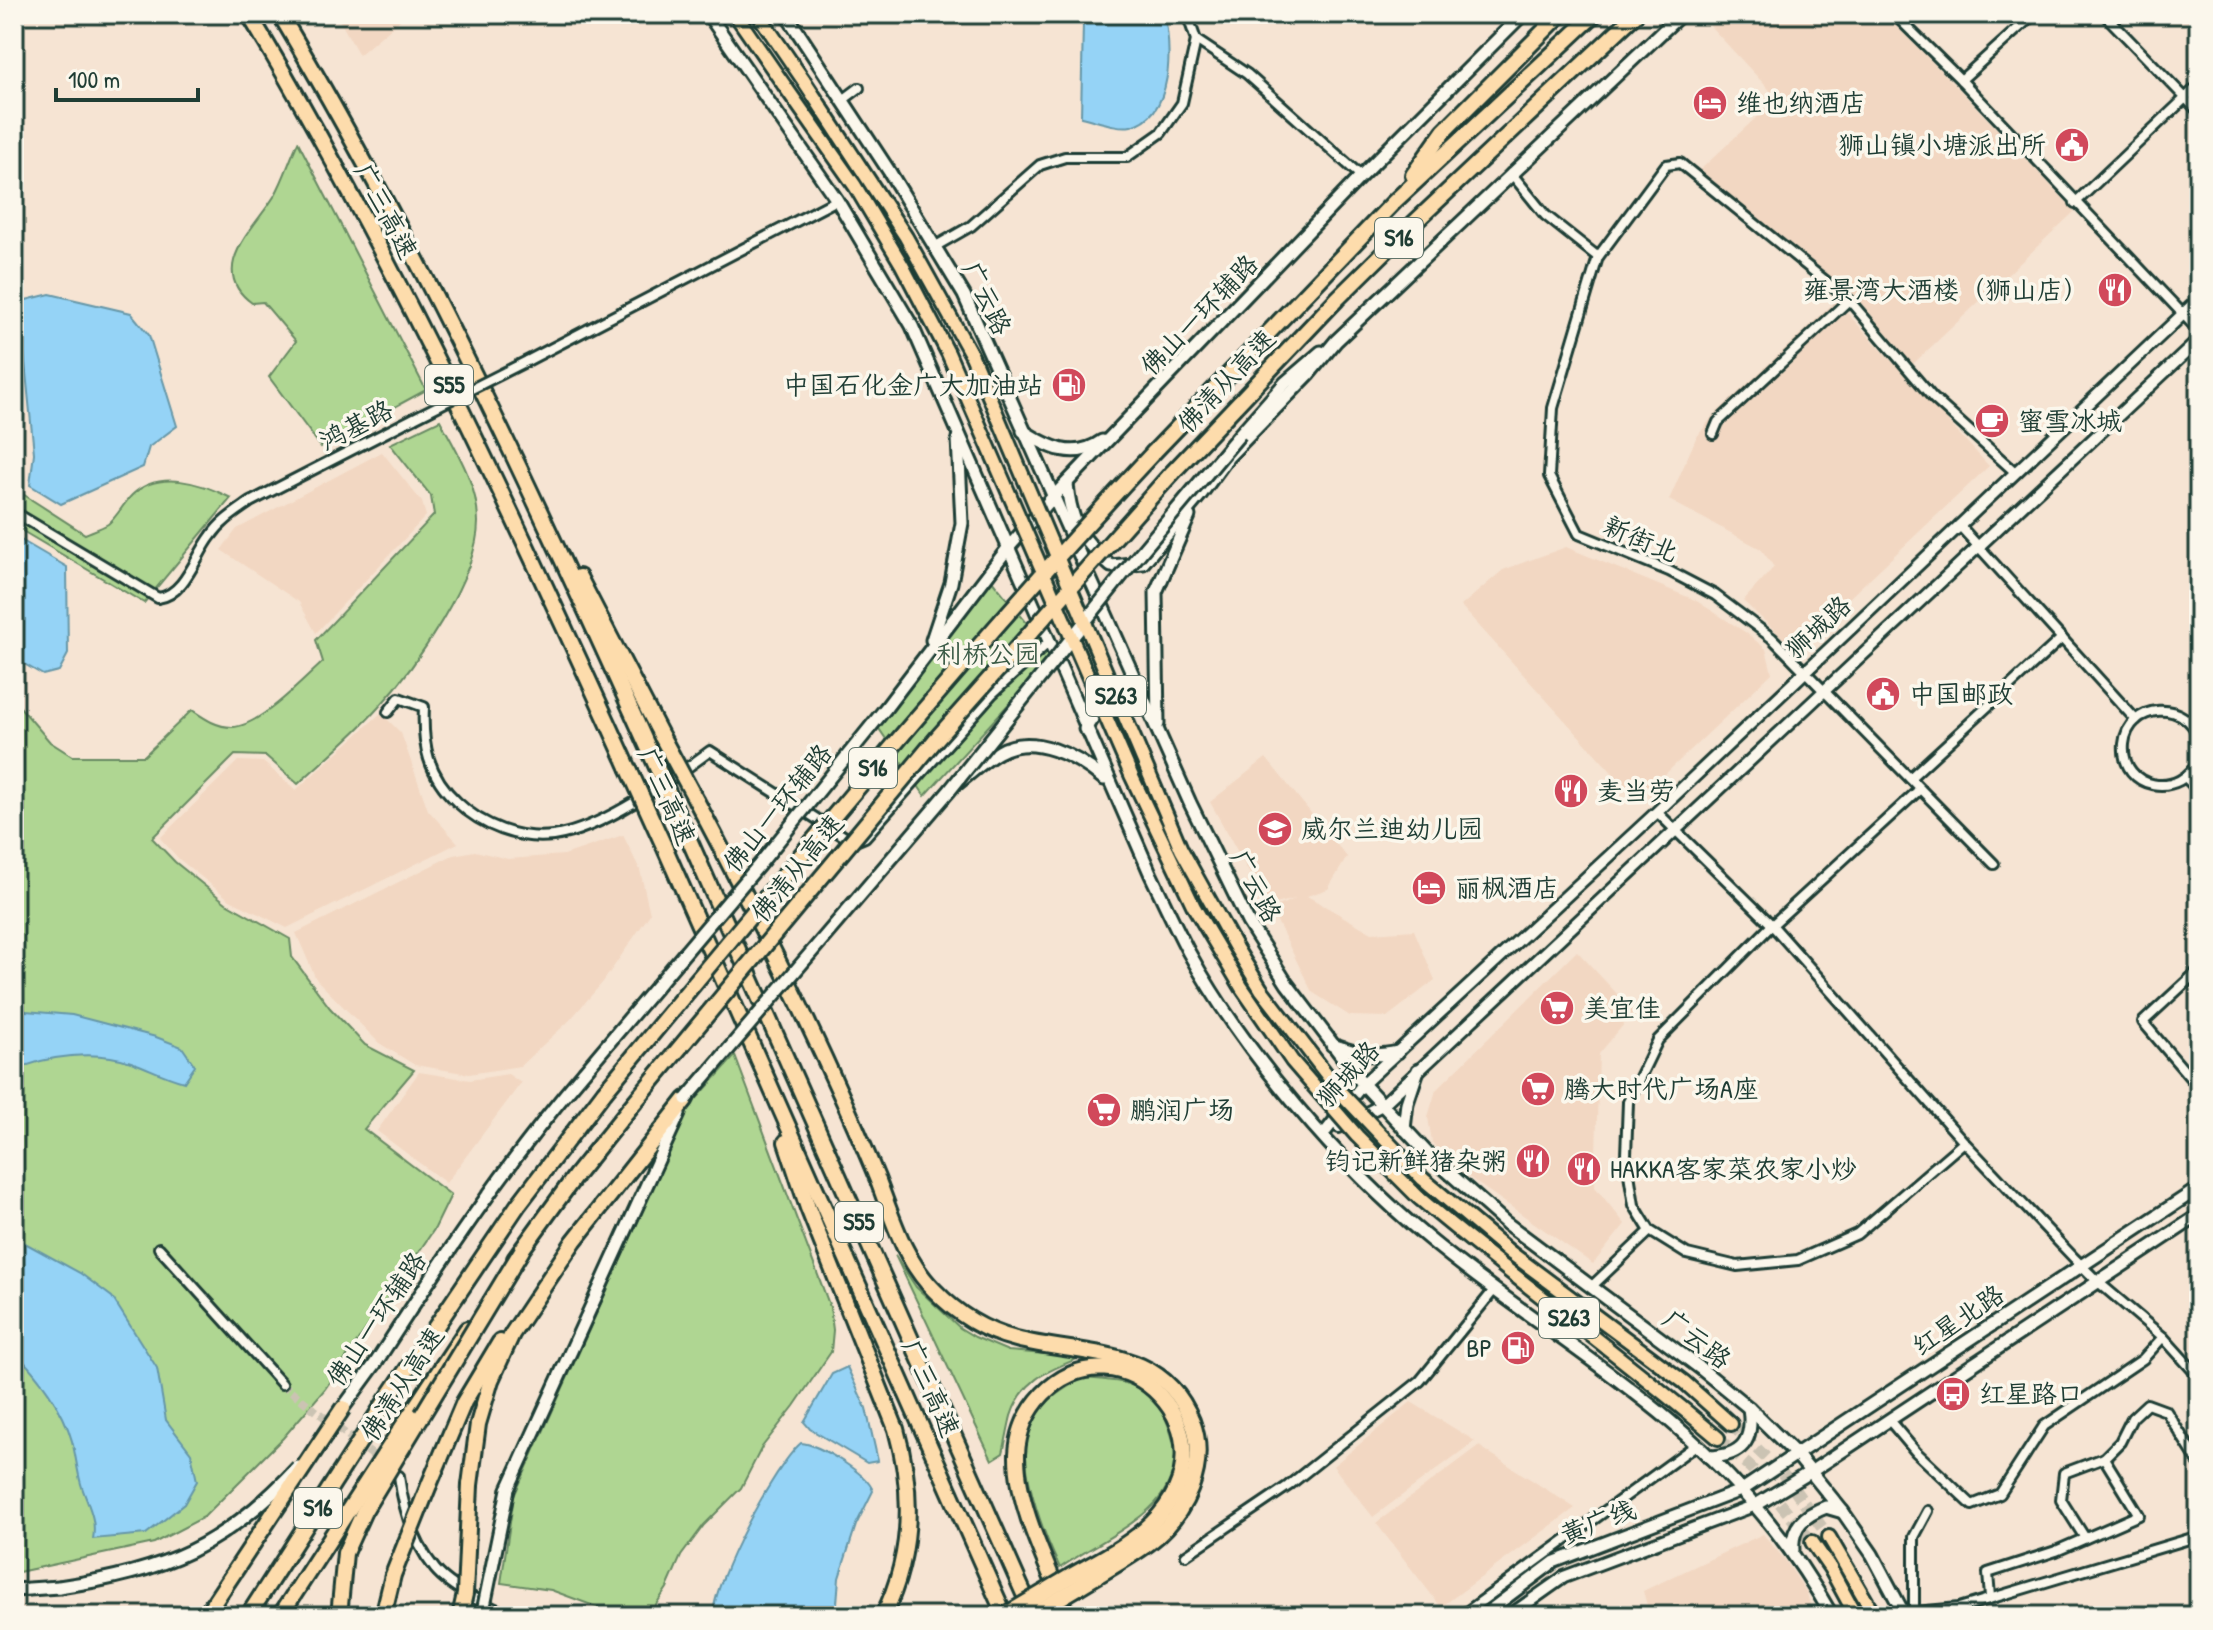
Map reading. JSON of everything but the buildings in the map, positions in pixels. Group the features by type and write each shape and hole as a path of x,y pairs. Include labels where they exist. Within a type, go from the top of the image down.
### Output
{"highway":[{"name":"广三高速","path":"249,14 314,127 423,333 485,459 663,844 1005,1616"},
{"name":"广三高速","path":"280,14 400,232 510,450 650,752 1032,1616"},
{"path":"1395,201 1444,131 1561,14"},
{"name":"佛清从高速","path":"248,1616 470,1273 579,1125 905,730 1070,542 1395,201 1595,14"},
{"name":"佛清从高速","path":"280,1616 522,1250 603,1141 891,791 1172,473 1337,299 1476,163 1636,14"},
{"path":"510,450 621,653 779,962 824,1057 908,1253 932,1288 961,1314 993,1332 1034,1343 1110,1355 1148,1368 1172,1389 1193,1423 1198,1458 1190,1491 1180,1509 1150,1543 1005,1616"},
{"path":"762,1070 808,1208 896,1429 905,1460 906,1546 898,1580 883,1616"},
{"path":"460,1616 465,1594 472,1454 500,1360 520,1320 574,1241 686,1099"},
{"path":"339,1616 345,1553 364,1511 522,1250"},
{"path":"383,1616 393,1575 456,1420 474,1383 503,1338 520,1320"},
{"path":"1032,1616 1074,1582 1137,1537 1154,1522 1177,1489 1183,1472 1183,1436 1178,1419 1155,1389 1126,1373 1093,1370 1062,1380 1035,1402 1019,1437 1018,1476 1024,1502 1068,1616"},
{"path":"205,1616 343,1408"}],"main road":[{"name":"S263","path":"708,14 837,200 912,326 1108,781 1189,952 1267,1069 1373,1188 1426,1237 1593,1361 1709,1457 1756,1505 1807,1572 1832,1616"},
{"name":"S263","path":"735,14 855,186 902,265 948,353 1132,777 1194,907 1242,988 1292,1061 1357,1136 1419,1198 1492,1260 1646,1377 1718,1438"},
{"name":"广云路","path":"758,14 906,237 972,356 1181,849 1261,989 1341,1093 1423,1179 1511,1253 1684,1382 1731,1424"},
{"name":"广云路","path":"786,14 936,246 964,295 1158,732 1248,922 1287,984 1363,1084 1429,1155 1506,1223 1665,1341 1749,1408 1797,1455 1843,1512 1907,1614"},
{"name":"佛山一环辅路","path":"14,1590 59,1587 141,1571 224,1534 273,1494 299,1466 375,1364 469,1221 539,1126 741,887 885,709 1008,548 1053,497 1361,176 1523,14"},
{"path":"1067,484 1070,511 1087,544 1111,566 1143,563 1228,457 1308,375 1336,341 1681,14"},
{"path":"482,1616 508,1489 686,1099 950,790 1240,434 1301,367 1336,341"},
{"path":"927,652 951,583 962,523 958,429"},
{"path":"1023,431 1049,448 1072,452 1094,447 1118,429"},
{"path":"1158,732 1156,592 1187,518 1201,494"},
{"path":"1085,729 1093,716 1112,702 1134,699 1149,709"},
{"path":"950,790 1000,750 1025,744 1053,750 1084,763 1108,781"},
{"path":"1331,1045 1363,1056 1398,1052"},
{"path":"1404,1129 1407,1103 1418,1070"},
{"name":"红星北路","path":"1742,1490 2199,1188"},
{"name":"红星北路","path":"1756,1505 2199,1215"},
{"path":"1709,1457 1728,1455 1742,1446 1751,1424 1749,1408"},
{"path":"1793,1553 1792,1540 1801,1520 1826,1507 1843,1512"},
{"path":"1829,1537 1875,1616"},
{"path":"1812,1542 1856,1616"}],"street":[{"path":"936,246 971,226 1040,165 1065,157 1127,157 1161,133 1182,103 1196,40 1187,14"},
{"path":"1894,14 1961,80 2199,331"},
{"path":"1961,80 2034,14"},
{"path":"2104,14 2199,112"},
{"path":"1196,40 1247,74 1361,176"},
{"path":"2075,203 2199,85"},
{"path":"843,100 859,88"},
{"name":"新街北","path":"1849,300 1680,163 1666,165 1598,257 1553,408 1549,476 1579,534 1669,571 1715,595 1772,638 1994,864"},
{"path":"1511,173 1545,215 1598,257"},
{"name":"鸿基路","path":"14,512 158,598 168,597 177,589 211,535 227,518 250,502 837,200"},
{"name":"狮城路","path":"1323,1135 1363,1084 1657,812 2199,299"},
{"path":"1713,434 1718,422 1849,300 1933,398 2015,472"},
{"name":"狮城路","path":"1323,1135 1382,1105 2199,340"},
{"path":"1959,525 2136,720"},
{"path":"1910,778 2062,638"},
{"path":"388,712 399,698 424,707 422,737 429,762 446,792 470,815 501,829 528,835 554,836 584,827 658,790 710,751 853,842 865,837 992,694 1048,643"},
{"path":"2199,739 2196,724 2168,710 2148,713 2136,720 2128,730 2124,743 2125,756 2134,773 2149,784 2175,784 2186,778 2199,758"},
{"path":"2186,778 2199,791"},
{"path":"1920,789 1772,925 1658,1040 1628,1102 1626,1155 1634,1205 1650,1231 1687,1254 1737,1266 1798,1260 1857,1234 1964,1142"},
{"path":"1657,812 1772,925 1964,1142 2097,1281 2163,1337 2199,1377"},
{"path":"2199,970 2143,1022 2199,1088"},
{"path":"1591,1287 1650,1231"},
{"path":"159,1248 282,1384"},
{"path":"1186,1555 1288,1486 1420,1381 1494,1290"},
{"path":"1889,1420 1916,1452 1972,1505 2000,1494 2044,1426 2143,1359 2163,1337"},
{"path":"2085,1538 2061,1500 2064,1473 2104,1458 2120,1442 2132,1418 2147,1404 2166,1411 2199,1463"},
{"path":"1461,1616 1696,1445"},
{"path":"1990,1597 1988,1573 2056,1551 2139,1515 2104,1458"},
{"path":"399,1476 403,1502 421,1548 436,1571 474,1598 515,1616"},
{"name":"黄广线","path":"1482,1616 1554,1562 1742,1490"},
{"name":"黄广线","path":"1509,1616 1564,1577 1756,1505"},
{"path":"1928,1511 1914,1537 1907,1614 1956,1612 1990,1597 2199,1536"}],"shaded area":[{"path":"336,14 407,14 359,55"},
{"path":"1699,14 1884,14 2075,211 1913,364 1854,295 1699,171 1777,98"},
{"path":"1836,301 1989,466 1795,649 1743,601 1774,567 1761,549 1669,500 1696,438 1713,416"},
{"path":"382,452 422,502 426,516 316,633 299,602 221,550 237,529"},
{"path":"1566,547 1695,600 1766,649 1772,673 1642,796 1629,791 1461,606 1503,570"},
{"path":"381,713 401,733 428,810 458,843 287,928 230,900 179,859 160,838 238,761 263,762 296,790"},
{"path":"1266,758 1347,857 1328,889 1307,896 1372,933 1414,930 1435,980 1387,1017 1350,1016 1312,992 1271,909 1295,899 1268,906 1210,802"},
{"path":"623,835 640,870 650,914 603,982 569,1021 520,1066 469,1074 415,1065 379,1043 316,979 296,933 453,855 475,851 508,859 564,855"},
{"path":"1577,951 1634,1012 1599,1054 1595,1187 1625,1224 1593,1264 1444,1160 1432,1142 1428,1117 1436,1090"},
{"path":"419,1072 470,1080 508,1074 521,1083 446,1183 377,1131"},
{"path":"1411,1402 1475,1441 1373,1517 1333,1466"},
{"path":"1479,1446 1575,1508 1441,1607 1376,1523"},
{"path":"1763,1534 1807,1593 1813,1616 1650,1616 1643,1591"}],"green space":[{"path":"298,142 426,390 321,447 269,377 296,341 263,302 252,303 239,290 233,276 239,248 275,195"},
{"path":"440,420 470,482 478,522 468,569 426,646 369,718 298,784 266,756 235,755 152,838 175,862 226,903 290,939 292,957 330,1008 365,1045 414,1070 364,1129 451,1195 435,1228 325,1389 283,1438 204,1517 154,1543 14,1573 14,700 50,742 72,756 144,756 192,710 226,727 243,725 255,719 323,662 316,640 434,515 431,496 390,444"},
{"path":"14,472 18,491 85,534 108,524 132,495 155,482 181,481 231,498 144,603 14,526"},
{"name":"利桥公园","path":"991,579 1053,655 925,796 871,717"},
{"path":"735,1056 830,1307 833,1330 831,1352 762,1447 741,1488 704,1525 681,1556 667,1588 648,1616 621,1616 551,1590 501,1583 514,1496 690,1106"},
{"path":"895,1255 916,1287 960,1328 975,1337 1008,1351 1082,1357 1059,1366 1030,1384 1016,1403 1003,1453 992,1460"},
{"path":"1083,1378 1126,1383 1149,1394 1168,1426 1175,1462 1166,1489 1152,1506 1128,1526 1060,1568 1035,1504 1026,1462 1026,1445 1034,1418 1042,1407 1066,1387"}],"water":[{"path":"1087,14 1164,14 1168,44 1167,78 1155,109 1145,120 1126,127 1081,117 1083,23"},
{"path":"50,294 131,313 149,335 177,426 149,447 143,467 61,504 30,485 34,453 23,342 14,333 14,306"},
{"path":"14,536 67,567 68,654 59,671 43,675 14,658"},
{"path":"14,1010 72,1015 156,1037 182,1047 195,1066 184,1082 131,1062 103,1056 56,1058 14,1071"},
{"path":"14,1237 80,1273 112,1297 157,1368 166,1420 191,1453 197,1481 184,1504 146,1534 93,1539 93,1518 63,1416 49,1393 14,1351"},
{"path":"847,1367 866,1408 878,1461 867,1463 810,1429 804,1422 832,1374"},
{"path":"801,1443 842,1461 862,1476 873,1491 856,1525 839,1578 836,1616 713,1616 723,1577 747,1525 776,1474"}],"tunnel":[{"path":"282,1384 399,1476"},
{"path":"1731,1424 1782,1473 1829,1537"},
{"path":"1718,1438 1751,1468 1812,1542"}],"place":[{"name":"维也纳酒店","path":"1710,103"},
{"name":"狮山镇小塘派出所","path":"2072,145"},
{"name":"雍景湾大酒楼（狮山店）","path":"2115,290"},
{"name":"中国石化金广大加油站","path":"1069,385"},
{"name":"蜜雪冰城","path":"1992,421"},
{"name":"中国邮政","path":"1883,694"},
{"name":"麦当劳","path":"1571,791"},
{"name":"威尔兰迪幼儿园","path":"1275,829"},
{"name":"丽枫酒店","path":"1429,888"},
{"name":"美宜佳","path":"1557,1008"},
{"name":"腾大时代广场A座","path":"1538,1089"},
{"name":"鹏润广场","path":"1104,1110"},
{"name":"钧记新鲜猪杂粥","path":"1533,1161"},
{"name":"HAKKA客家菜农家小炒","path":"1584,1169"},
{"name":"BP","path":"1518,1348"},
{"name":"红星路口","path":"1953,1394"}]}
